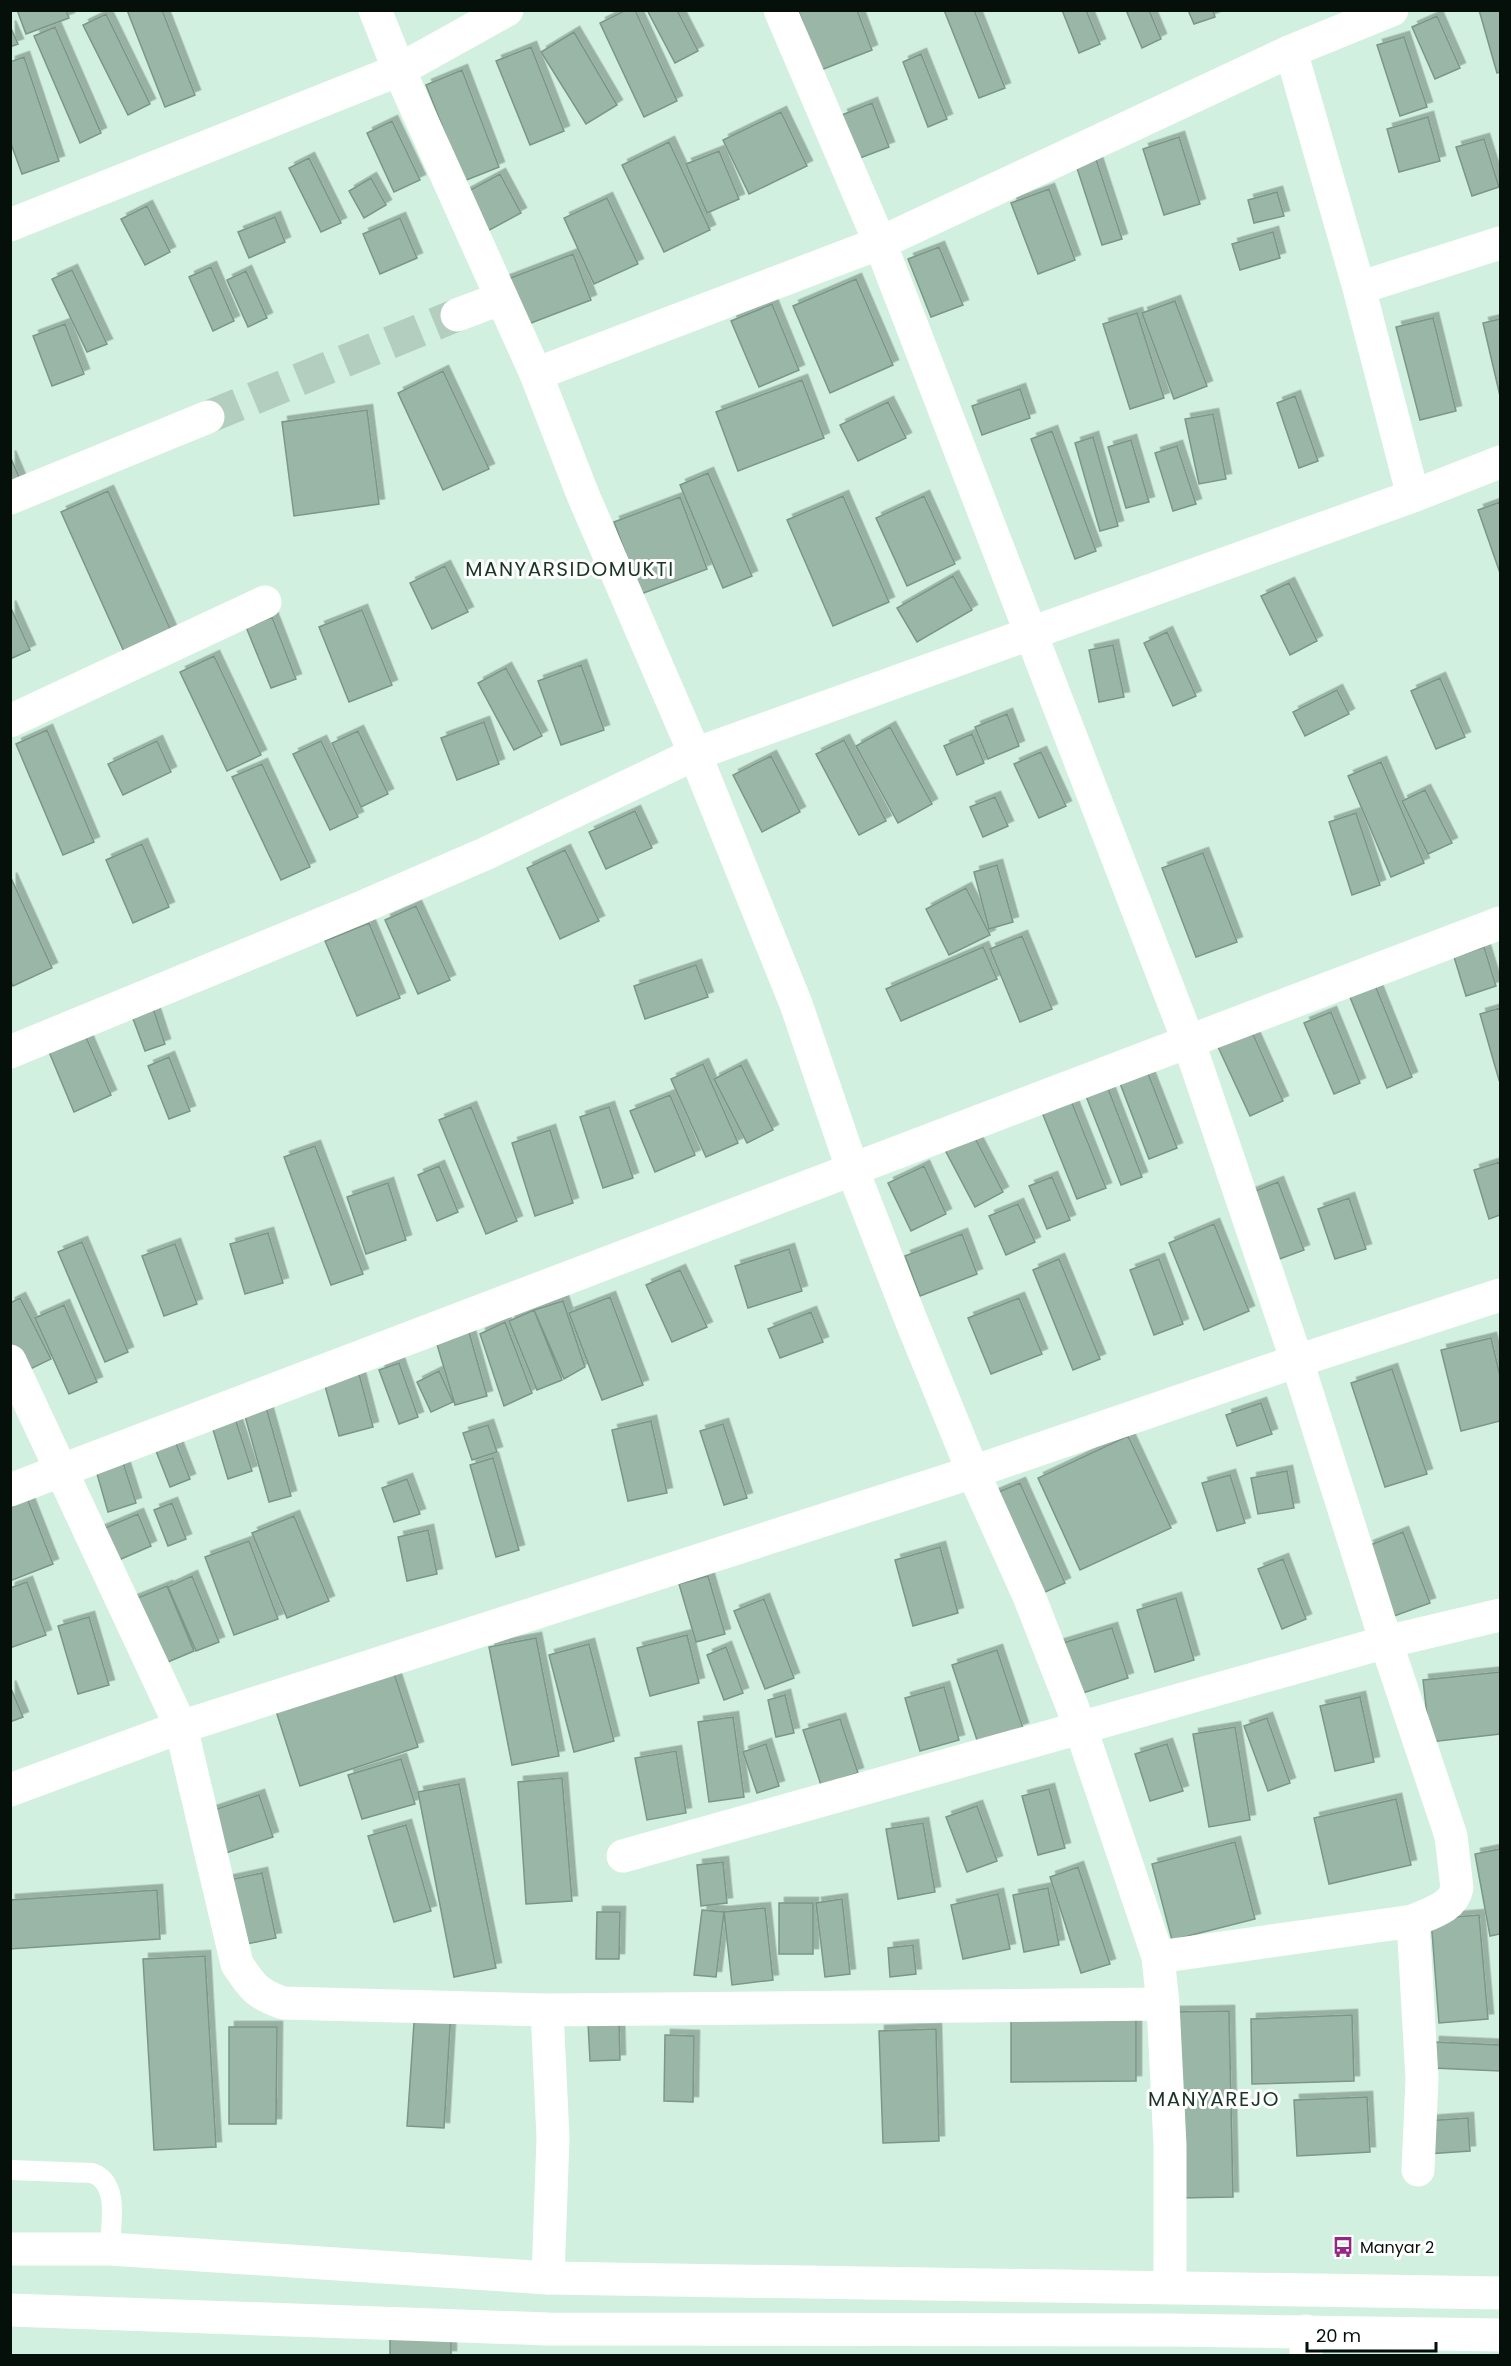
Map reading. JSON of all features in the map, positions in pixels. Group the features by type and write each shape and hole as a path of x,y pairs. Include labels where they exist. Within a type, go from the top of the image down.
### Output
{"main road":[{"path":"375,10 399,70 537,374 583,495 694,754 796,1004 853,1171 973,1472 1029,1596 1080,1729 1158,1957 1163,2004 1170,2145 1170,2286"},
{"path":"10,225 399,70 507,10"},
{"path":"780,10 880,243 1188,1041 1298,1361 1386,1641 1451,1836 1456,1896 1450,1904 1413,1921 1158,1957"},
{"path":"537,374 880,243 1291,51 1392,10"},
{"path":"1291,51 1359,288 1413,496"},
{"path":"1359,288 1500,243"},
{"path":"458,315 502,298"},
{"path":"10,498 208,417"},
{"path":"10,1052 360,908 487,853 694,754 1413,496 1500,462"},
{"path":"10,721 265,602"},
{"path":"10,1490 1500,923"},
{"path":"10,1790 181,1727 973,1472 1500,1295"},
{"path":"10,1361 63,1470 181,1727 237,1964 251,1986 264,1996 283,2003 547,2010 1163,2004"},
{"path":"623,1856 1386,1641 1500,1615"},
{"path":"1413,1921 1422,2079 1418,2170"},
{"path":"547,2010 553,2138 548,2278"},
{"path":"10,2249 110,2249 548,2278 1170,2286 1500,2293"},
{"path":"10,2310 548,2329 1306,2343 1500,2335"}],"lane":[{"path":"10,2170 92,2173 102,2176 111,2192 110,2249"}],"building":[{"path":"17,10 66,10 69,18 26,34"},
{"path":"127,10 162,10 195,95 165,107"},
{"path":"626,10 635,10 677,101 644,117 600,23"},
{"path":"647,10 677,10 698,51 675,63"},
{"path":"798,10 857,10 872,50 821,70"},
{"path":"944,10 974,10 1005,88 979,98"},
{"path":"1062,10 1086,10 1100,44 1079,53"},
{"path":"1126,10 1149,10 1161,39 1142,48"},
{"path":"1188,10 1213,10 1215,17 1194,24"},
{"path":"1479,10 1500,10 1500,72 1497,73"},
{"path":"106,14 150,104 128,115 83,25"},
{"path":"1437,16 1460,68 1435,79 1412,27"},
{"path":"10,26 18,44 10,47"},
{"path":"55,27 101,133 80,143 34,36"},
{"path":"574,32 617,105 586,124 541,52"},
{"path":"1404,37 1427,107 1400,116 1377,45"},
{"path":"531,47 564,131 530,145 496,61"},
{"path":"921,54 947,119 928,127 903,62"},
{"path":"24,57 59,161 22,174 10,141 10,62"},
{"path":"462,70 499,167 464,181 426,85"},
{"path":"872,103 889,147 860,158 842,115"},
{"path":"781,112 807,166 749,194 723,140"},
{"path":"1428,117 1440,161 1399,172 1387,129"},
{"path":"392,121 420,180 394,192 367,133"},
{"path":"1179,137 1200,204 1164,215 1143,149"},
{"path":"1484,139 1499,187 1472,196 1456,147"},
{"path":"669,142 710,230 664,252 622,165"},
{"path":"719,151 739,199 707,213 686,164"},
{"path":"309,158 341,223 321,232 289,168"},
{"path":"1096,159 1122,239 1102,245 1076,165"},
{"path":"500,174 521,213 482,234 461,195"},
{"path":"371,178 386,205 364,218 349,191"},
{"path":"1049,189 1075,260 1038,274 1011,203"},
{"path":"1277,192 1284,216 1254,223 1248,200"},
{"path":"607,198 638,264 594,284 564,218"},
{"path":"147,206 170,252 145,265 121,219"},
{"path":"275,217 285,242 249,258 238,232"},
{"path":"400,218 417,258 380,274 363,234"},
{"path":"1273,232 1280,258 1240,270 1232,244"},
{"path":"939,247 963,305 931,317 908,259"},
{"path":"573,254 591,300 518,328 500,282"},
{"path":"211,267 234,321 213,331 189,277"},
{"path":"72,270 107,344 87,352 52,279"},
{"path":"246,271 267,318 248,327 227,280"},
{"path":"856,279 893,365 830,393 793,306"},
{"path":"1175,301 1207,386 1174,399 1142,313"},
{"path":"772,304 799,370 759,387 731,321"},
{"path":"1137,313 1164,398 1130,409 1103,324"},
{"path":"1433,318 1456,411 1420,420 1396,327"},
{"path":"1500,319 1500,396 1483,323"},
{"path":"65,324 84,374 52,386 33,336"},
{"path":"443,371 489,469 443,490 398,393"},
{"path":"802,380 824,438 738,471 716,412"},
{"path":"1020,389 1030,418 982,435 972,406"},
{"path":"1295,396 1318,461 1299,468 1277,403"},
{"path":"888,402 906,438 858,461 840,425"},
{"path":"367,410 379,504 294,516 282,422"},
{"path":"1213,414 1226,479 1199,484 1185,419"},
{"path":"1052,431 1096,551 1075,559 1031,439"},
{"path":"1093,437 1118,526 1100,531 1075,443"},
{"path":"1131,440 1149,502 1126,508 1108,447"},
{"path":"1177,446 1196,504 1173,511 1155,453"},
{"path":"10,456 21,482 10,486"},
{"path":"708,473 752,576 723,588 680,485"},
{"path":"108,491 172,633 125,654 61,512"},
{"path":"843,496 889,602 833,626 787,520"},
{"path":"924,496 955,564 907,586 876,518"},
{"path":"680,497 707,569 641,594 614,522"},
{"path":"1500,502 1500,573 1478,510"},
{"path":"445,566 468,612 432,629 410,583"},
{"path":"953,576 972,610 917,642 897,608"},
{"path":"1289,583 1317,641 1290,655 1261,596"},
{"path":"10,606 30,650 10,659"},
{"path":"362,610 392,685 349,702 319,627"},
{"path":"272,617 296,679 271,688 246,627"},
{"path":"1167,632 1196,696 1173,706 1144,643"},
{"path":"1113,645 1124,697 1099,702 1089,650"},
{"path":"214,656 261,755 227,771 180,672"},
{"path":"581,665 604,730 561,745 538,681"},
{"path":"506,668 542,736 514,750 478,683"},
{"path":"1440,678 1465,737 1436,749 1411,691"},
{"path":"1337,690 1349,714 1305,736 1293,712"},
{"path":"1007,714 1019,746 988,759 975,727"},
{"path":"484,722 499,764 457,780 441,738"},
{"path":"890,727 932,804 898,823 856,746"},
{"path":"47,730 94,842 63,855 16,744"},
{"path":"358,731 388,794 361,807 332,743"},
{"path":"972,734 984,763 957,775 944,746"},
{"path":"844,740 886,821 859,835 816,754"},
{"path":"157,741 171,772 123,795 108,764"},
{"path":"321,741 358,817 330,830 293,754"},
{"path":"1041,752 1066,806 1039,818 1014,764"},
{"path":"771,756 800,812 762,832 733,775"},
{"path":"1381,762 1424,863 1391,877 1348,776"},
{"path":"262,764 310,867 281,880 232,777"},
{"path":"1425,790 1452,843 1428,854 1402,801"},
{"path":"995,797 1008,826 983,837 970,807"},
{"path":"635,811 652,848 606,869 589,832"},
{"path":"1356,813 1380,885 1352,895 1329,822"},
{"path":"142,844 169,907 133,923 106,860"},
{"path":"565,850 599,921 560,939 527,868"},
{"path":"1203,853 1237,942 1196,957 1162,868"},
{"path":"997,865 1013,922 989,929 974,872"},
{"path":"11,878 52,968 13,986 10,980"},
{"path":"966,888 990,935 949,955 926,909"},
{"path":"416,906 450,980 418,994 385,920"},
{"path":"369,923 400,998 357,1016 325,941"},
{"path":"1022,936 1052,1009 1020,1022 990,949"},
{"path":"983,947 997,979 901,1021 886,989"},
{"path":"1484,947 1496,986 1466,996 1454,957"},
{"path":"696,965 708,997 645,1019 634,986"},
{"path":"1373,980 1412,1077 1387,1088 1347,990"},
{"path":"153,1008 165,1044 145,1051 132,1016"},
{"path":"1500,1008 1500,1079 1499,1080 1480,1014"},
{"path":"1331,1012 1360,1083 1334,1094 1304,1023"},
{"path":"1252,1032 1283,1101 1250,1116 1218,1047"},
{"path":"86,1037 111,1095 74,1112 49,1052"},
{"path":"169,1057 190,1111 169,1119 148,1066"},
{"path":"1144,1063 1177,1148 1149,1159 1116,1073"},
{"path":"703,1064 738,1143 706,1157 671,1079"},
{"path":"741,1065 773,1130 747,1143 714,1079"},
{"path":"1106,1083 1142,1177 1121,1185 1084,1091"},
{"path":"670,1095 695,1155 655,1172 630,1111"},
{"path":"1070,1098 1106,1188 1077,1199 1041,1110"},
{"path":"471,1107 517,1221 486,1234 439,1120"},
{"path":"609,1107 633,1178 603,1188 580,1117"},
{"path":"550,1130 573,1203 535,1216 512,1143"},
{"path":"973,1134 1003,1192 975,1207 944,1148"},
{"path":"315,1146 363,1274 331,1285 284,1157"},
{"path":"1500,1162 1500,1215 1489,1219 1474,1170"},
{"path":"439,1166 458,1212 437,1221 418,1175"},
{"path":"924,1166 946,1214 911,1231 888,1183"},
{"path":"1052,1177 1070,1220 1047,1229 1029,1186"},
{"path":"1278,1182 1304,1250 1274,1261 1248,1194"},
{"path":"388,1183 406,1240 366,1254 347,1197"},
{"path":"1349,1198 1366,1249 1335,1259 1318,1209"},
{"path":"1018,1204 1035,1242 1006,1255 989,1216"},
{"path":"1214,1224 1249,1311 1204,1330 1169,1243"},
{"path":"268,1233 283,1283 245,1294 230,1244"},
{"path":"962,1234 977,1274 920,1296 905,1256"},
{"path":"82,1242 128,1352 105,1362 58,1252"},
{"path":"175,1244 197,1304 164,1316 142,1256"},
{"path":"789,1249 802,1291 748,1308 735,1266"},
{"path":"1059,1259 1100,1359 1073,1370 1033,1270"},
{"path":"1159,1259 1183,1324 1154,1335 1130,1270"},
{"path":"680,1270 707,1327 672,1342 646,1285"},
{"path":"610,1297 643,1385 602,1400 569,1313"},
{"path":"20,1298 51,1359 22,1373 10,1351 10,1303"},
{"path":"1019,1298 1042,1354 991,1374 968,1318"},
{"path":"563,1301 585,1367 564,1379 534,1310"},
{"path":"64,1305 97,1382 69,1394 35,1318"},
{"path":"534,1310 562,1380 537,1390 509,1321"},
{"path":"811,1312 823,1342 780,1358 768,1329"},
{"path":"505,1322 532,1393 504,1406 480,1334"},
{"path":"469,1332 487,1396 455,1405 436,1341"},
{"path":"1491,1338 1500,1376 1500,1421 1461,1431 1441,1350"},
{"path":"399,1363 418,1417 399,1424 379,1370"},
{"path":"1392,1369 1427,1474 1385,1487 1351,1383"},
{"path":"358,1370 373,1427 339,1436 323,1379"},
{"path":"439,1371 453,1402 431,1412 417,1382"},
{"path":"265,1403 291,1496 269,1502 243,1409"},
{"path":"1261,1403 1272,1434 1237,1446 1226,1415"},
{"path":"234,1415 252,1471 228,1479 211,1423"},
{"path":"651,1421 667,1493 628,1501 612,1430"},
{"path":"723,1424 747,1498 724,1505 700,1431"},
{"path":"488,1425 497,1452 472,1460 463,1433"},
{"path":"1128,1436 1171,1528 1080,1570 1038,1478"},
{"path":"174,1438 190,1479 170,1487 154,1446"},
{"path":"493,1458 519,1550 496,1557 470,1465"},
{"path":"122,1459 136,1503 108,1512 95,1467"},
{"path":"1287,1471 1294,1508 1258,1514 1251,1478"},
{"path":"1230,1475 1245,1523 1217,1531 1202,1483"},
{"path":"407,1479 420,1514 394,1522 382,1488"},
{"path":"1020,1483 1065,1583 1034,1597 989,1496"},
{"path":"24,1490 53,1564 10,1581 10,1495"},
{"path":"172,1503 186,1539 168,1546 154,1510"},
{"path":"138,1514 151,1546 112,1563 98,1531"},
{"path":"294,1516 329,1601 287,1618 252,1533"},
{"path":"428,1530 437,1574 407,1581 398,1537"},
{"path":"1403,1532 1430,1603 1394,1616 1368,1546"},
{"path":"249,1541 278,1619 234,1635 205,1557"},
{"path":"940,1547 958,1613 913,1626 895,1560"},
{"path":"1283,1559 1306,1619 1282,1629 1258,1569"},
{"path":"192,1576 219,1642 196,1651 168,1587"},
{"path":"708,1576 725,1634 696,1642 679,1584"},
{"path":"27,1582 46,1635 10,1648 10,1588"},
{"path":"167,1586 194,1651 156,1667 130,1601"},
{"path":"1176,1598 1194,1660 1155,1672 1137,1610"},
{"path":"764,1599 794,1678 765,1689 734,1611"},
{"path":"89,1617 109,1685 78,1694 58,1626"},
{"path":"1112,1628 1128,1678 1068,1698 1053,1646"},
{"path":"687,1635 699,1683 650,1696 637,1648"},
{"path":"536,1638 559,1756 512,1765 489,1647"},
{"path":"589,1644 614,1741 574,1752 549,1655"},
{"path":"726,1647 743,1693 724,1700 707,1655"},
{"path":"997,1650 1023,1728 978,1743 952,1665"},
{"path":"393,1670 418,1747 300,1786 275,1708"},
{"path":"1500,1672 1500,1734 1430,1742 1423,1680"},
{"path":"10,1686 23,1717 10,1722"},
{"path":"944,1687 959,1740 920,1751 905,1698"},
{"path":"785,1695 794,1733 776,1737 768,1700"},
{"path":"1360,1697 1374,1762 1335,1771 1320,1706"},
{"path":"733,1717 744,1797 709,1802 698,1722"},
{"path":"1267,1718 1290,1783 1268,1791 1244,1726"},
{"path":"840,1719 858,1773 821,1785 803,1730"},
{"path":"1235,1727 1250,1820 1209,1827 1193,1734"},
{"path":"766,1744 779,1786 757,1793 743,1752"},
{"path":"1167,1744 1183,1791 1150,1801 1135,1754"},
{"path":"676,1751 686,1813 647,1820 635,1758"},
{"path":"401,1759 415,1804 362,1819 348,1775"},
{"path":"562,1778 572,1901 526,1904 518,1782"},
{"path":"459,1784 496,1968 454,1977 418,1792"},
{"path":"1049,1789 1065,1848 1038,1855 1022,1796"},
{"path":"259,1795 273,1837 220,1855 205,1813"},
{"path":"1396,1799 1411,1865 1329,1884 1314,1818"},
{"path":"977,1806 997,1861 967,1872 946,1817"},
{"path":"923,1823 935,1892 898,1899 886,1829"},
{"path":"406,1825 431,1911 394,1922 368,1836"},
{"path":"1235,1842 1255,1919 1172,1940 1152,1864"},
{"path":"1500,1849 1500,1934 1490,1936 1475,1854"},
{"path":"723,1862 727,1903 701,1906 697,1865"},
{"path":"1078,1867 1110,1964 1081,1973 1050,1877"},
{"path":"262,1873 276,1938 237,1946 224,1881"},
{"path":"1048,1888 1059,1945 1024,1952 1013,1895"},
{"path":"157,1890 160,1939 10,1949 10,1900"},
{"path":"998,1894 1010,1949 963,1959 951,1905"},
{"path":"842,1899 850,1974 825,1977 816,1903"},
{"path":"779,1903 813,1903 813,1954 779,1954"},
{"path":"765,1908 773,1980 732,1985 724,1912"},
{"path":"702,1910 724,1912 716,1977 694,1975"},
{"path":"597,1912 620,1912 619,1959 596,1959"},
{"path":"1479,1915 1488,2019 1439,2023 1431,1919"},
{"path":"913,1945 916,1974 890,1977 888,1948"},
{"path":"205,1956 216,2147 154,2150 143,1959"},
{"path":"415,2008 451,2010 444,2128 407,2126"},
{"path":"1229,2011 1233,2197 1178,2198 1174,2012"},
{"path":"1352,2015 1354,2081 1252,2084 1251,2019"},
{"path":"1136,2018 1136,2081 1011,2082 1011,2020"},
{"path":"619,2022 620,2060 590,2061 588,2023"},
{"path":"229,2027 277,2027 276,2124 229,2124"},
{"path":"936,2029 939,2141 883,2143 879,2031"},
{"path":"665,2035 694,2036 693,2102 664,2101"},
{"path":"1434,2042 1500,2045 1500,2071 1433,2068"},
{"path":"1367,2097 1370,2152 1297,2156 1294,2100"},
{"path":"1468,2118 1470,2151 1427,2154 1425,2121"},
{"path":"390,2338 451,2338 451,2356 390,2356"}],"tunnel":[{"path":"208,417 457,315"}],"place":[{"name":"Manyar 2","path":"1343,2247"}],"district":[{"name":"MANYARSIDOMUKTI","path":"570,569"},
{"name":"MANYAREJO","path":"1214,2099"}]}
